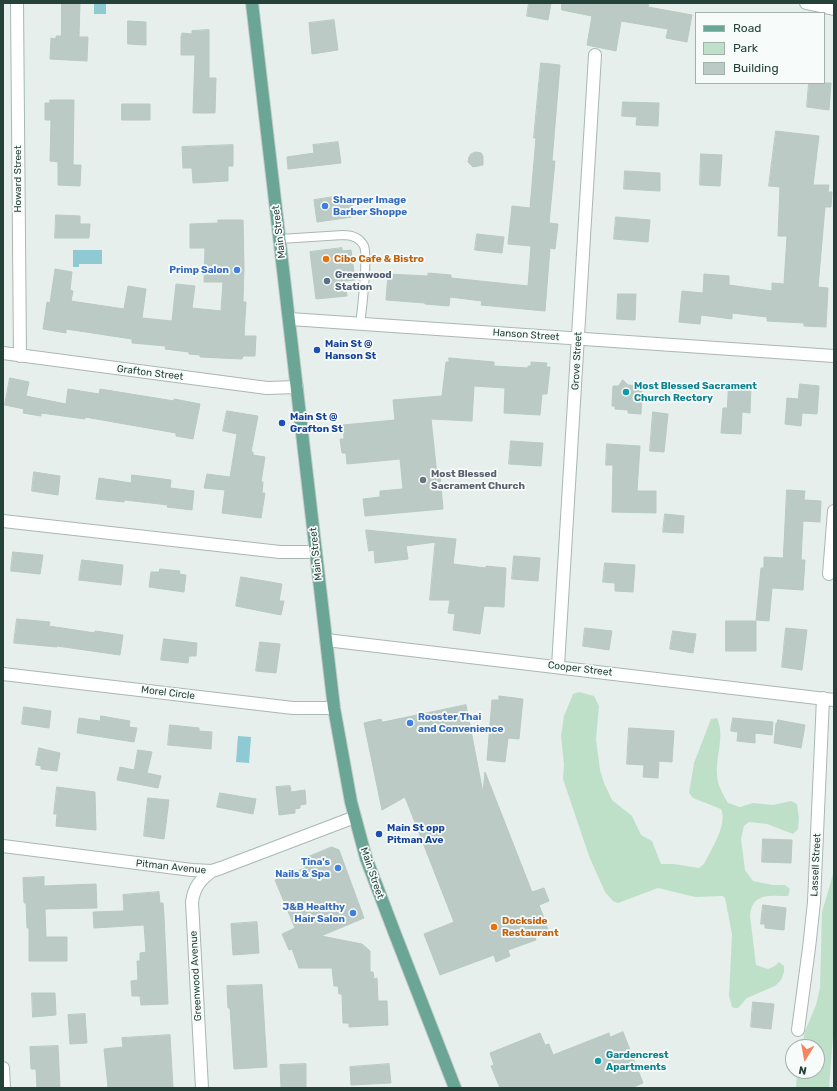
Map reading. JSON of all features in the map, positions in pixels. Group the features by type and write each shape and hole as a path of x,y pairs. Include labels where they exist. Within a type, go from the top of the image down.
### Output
{"main road":[{"name":"Main Street","path":"252,3 290,319 334,708 343,765 366,858 455,1088"}],"street":[{"name":"Howard Street","path":"17,3 20,356"},
{"path":"806,3 834,9"},
{"name":"Grove Street","path":"558,666 595,55"},
{"name":"Hanson Street","path":"290,319 834,356"},
{"name":"Grafton Street","path":"3,353 267,388 297,387"},
{"path":"829,574 834,511"},
{"path":"3,521 280,552 316,552"},
{"name":"Cooper Street","path":"326,640 558,666 828,699"},
{"name":"Morel Circle","path":"3,674 293,708 334,708"},
{"name":"Lassell Street","path":"798,1030 814,902 828,699"},
{"name":"Pitman Avenue","path":"3,846 192,870 212,871 246,860 355,817"},
{"name":"Greenwood Avenue","path":"202,1088 192,902 197,884 212,871"},
{"path":"3,1068 4,1088"}],"lane":[{"path":"280,239 343,235 352,236 362,243 366,254 360,324"}],"green space":[{"path":"579,692 594,696 599,706 596,739 600,770 612,800 632,816 641,835 652,841 661,864 674,864 699,868 704,864 721,829 723,815 721,809 693,798 689,793 694,763 711,719 717,718 719,725 720,739 717,778 728,803 740,807 753,803 773,805 791,801 797,804 799,818 798,829 793,834 767,824 749,822 744,826 741,839 745,870 753,881 773,885 785,885 790,889 788,896 769,896 758,899 751,908 750,916 756,965 768,969 775,966 779,962 784,966 784,972 781,980 775,986 747,998 738,1008 732,1007 729,996 732,934 725,898 723,896 695,897 658,888 618,903 613,901 605,892 589,856 563,779 564,765 561,736 564,716 573,694"},
{"path":"834,871 834,1023 829,1088 796,1088 797,1079 825,1079 825,1039 804,1039 805,1031 816,1005 820,988 822,912"}],"water":[{"path":"94,3 106,3 106,14 94,14"},
{"path":"73,250 102,250 102,264 79,264 79,267 73,267"},
{"path":"238,736 251,737 249,763 236,762"}],"building":[{"path":"62,3 80,3 79,37 88,37 87,61 50,59 51,38 56,39 56,36 61,36"},
{"path":"529,3 551,3 548,20 527,16"},
{"path":"562,3 639,3 649,5 648,7 692,15 687,42 666,38 668,29 621,21 616,51 587,45 592,16 562,10"},
{"path":"334,20 338,50 312,54 309,23"},
{"path":"128,21 146,22 146,45 128,44"},
{"path":"209,30 209,78 216,78 215,113 193,113 195,55 181,55 181,37 182,33 192,34 192,31"},
{"path":"541,63 560,65 552,161 555,161 549,223 558,224 555,249 550,248 545,311 481,305 482,301 450,297 449,306 386,300 388,274 428,276 428,273 451,275 451,278 528,286 531,246 508,244 512,206 530,208 536,138 534,138"},
{"path":"831,83 829,110 807,107 809,84"},
{"path":"50,100 74,100 73,165 81,165 80,186 58,185 58,162 50,161 51,120 45,120 45,103 50,103"},
{"path":"623,102 659,103 658,126 636,125 637,117 622,116"},
{"path":"122,104 150,104 150,120 122,120"},
{"path":"776,131 819,136 813,185 829,185 828,192 832,192 831,207 825,207 818,287 828,288 826,327 804,326 804,323 767,321 767,317 732,313 732,319 701,315 700,324 679,322 682,291 703,293 704,274 729,276 729,285 772,291 772,283 784,284 787,236 778,236 780,187 769,186"},
{"path":"338,142 341,163 288,169 287,157 314,153 313,145"},
{"path":"233,145 233,166 228,166 228,181 193,183 192,168 183,168 182,147"},
{"path":"476,152 481,153 483,156 483,165 473,167 468,162 469,157 471,154"},
{"path":"701,154 722,155 720,186 700,185"},
{"path":"625,171 660,173 660,191 624,189"},
{"path":"341,196 341,198 351,197 352,217 317,222 314,200"},
{"path":"56,215 80,216 80,224 90,224 89,238 55,238"},
{"path":"616,217 650,220 648,242 614,239"},
{"path":"218,220 243,220 243,302 246,302 244,336 256,336 255,356 243,356 242,359 200,357 200,355 189,354 189,352 165,349 166,346 132,343 132,339 66,329 66,333 43,329 47,302 50,303 55,269 72,272 70,290 73,291 71,301 124,309 128,286 146,289 142,318 172,321 176,284 195,286 192,308 221,311 223,282 204,282 205,248 190,248 190,224 218,223"},
{"path":"477,234 504,237 502,253 475,250"},
{"path":"342,248 342,251 351,250 355,280 345,281 347,296 316,299 310,252"},
{"path":"618,294 636,294 635,320 617,319"},
{"path":"449,358 494,362 494,366 528,368 528,366 531,366 531,362 547,363 546,367 550,367 547,394 542,394 540,415 504,413 505,388 474,386 472,421 431,419 437,475 440,475 443,509 365,516 363,499 380,497 380,491 403,489 400,459 347,464 346,453 342,453 340,439 344,439 343,425 395,420 393,400 442,396 446,362 449,362"},
{"path":"10,378 29,382 26,396 66,404 68,389 99,394 100,389 200,404 193,439 176,436 176,433 85,417 85,419 41,413 41,416 23,413 24,409 5,405"},
{"name":"Most Blessed Sacrament Church Rectory","path":"623,380 628,385 642,386 641,414 628,413 628,410 615,409 615,406 612,406 613,386 618,386"},
{"path":"729,383 751,384 750,413 742,412 741,434 721,433 723,408 727,408"},
{"path":"800,384 819,386 817,414 802,413 801,426 785,424 787,398 798,399"},
{"path":"227,411 258,416 251,452 253,452 253,455 265,457 261,482 263,482 262,493 265,493 261,518 222,513 225,490 204,488 207,474 230,477 237,434 223,431"},
{"path":"653,412 668,414 664,452 650,451"},
{"path":"511,441 543,443 541,466 509,464"},
{"path":"607,444 640,446 637,491 656,491 656,513 612,512 613,465 606,465"},
{"path":"34,472 60,476 58,495 32,491"},
{"path":"132,475 171,480 170,488 194,491 192,510 167,507 168,505 125,500 124,502 96,499 99,478 131,483"},
{"path":"787,490 805,491 804,500 821,501 820,522 803,521 801,560 805,560 803,590 772,588 769,621 756,620 761,568 764,568 764,557 783,558"},
{"path":"665,514 684,516 683,533 663,532"},
{"path":"366,530 435,537 436,542 406,546 408,559 375,563 374,550 369,551"},
{"path":"436,537 456,539 453,564 486,568 486,566 506,568 504,607 484,606 480,634 453,630 455,614 448,613 450,600 430,600"},
{"path":"13,552 43,555 40,574 11,571"},
{"path":"514,556 540,558 538,581 512,579"},
{"path":"82,560 123,565 121,585 79,580"},
{"path":"605,563 635,565 633,592 615,591 615,583 603,582"},
{"path":"160,569 180,571 179,574 186,575 184,592 149,587 151,572 159,572"},
{"path":"241,577 282,584 279,601 284,601 281,615 236,606"},
{"path":"17,619 50,622 49,626 95,633 95,631 123,635 120,655 57,646 14,643"},
{"path":"726,621 756,621 756,651 726,651"},
{"path":"585,628 612,631 609,650 583,646"},
{"path":"786,628 807,630 802,670 782,667"},
{"path":"673,631 696,634 693,653 670,649"},
{"path":"164,639 197,643 196,656 189,656 188,663 161,660"},
{"path":"260,642 280,644 276,673 256,671"},
{"path":"499,696 523,699 519,739 508,738 505,762 487,760 492,700 499,700"},
{"path":"466,705 483,793 485,772 532,892 544,888 549,901 539,905 549,932 535,937 536,940 508,950 510,956 496,962 494,955 440,975 424,934 454,922 405,797 382,810 364,723 381,719 382,722"},
{"path":"24,707 51,711 49,728 22,724"},
{"path":"101,716 130,721 129,727 137,728 134,742 77,733 79,718 100,721"},
{"path":"733,718 773,722 772,735 755,733 755,743 737,741 738,732 731,731"},
{"path":"778,720 805,725 801,748 774,743 776,723"},
{"path":"170,725 199,728 199,731 212,732 211,749 168,745"},
{"path":"629,728 674,731 672,762 659,761 658,778 643,777 644,765 627,764"},
{"path":"39,748 60,753 57,771 41,769 41,766 36,765"},
{"path":"138,750 152,752 147,773 161,776 158,788 117,780 120,767 134,770"},
{"path":"290,786 291,792 305,790 306,804 300,805 300,808 295,809 295,813 279,815 276,787"},
{"path":"57,787 95,792 96,830 56,826 57,814 54,814"},
{"path":"220,793 256,799 253,814 217,807"},
{"path":"148,798 169,800 164,839 144,836"},
{"path":"763,839 792,840 791,863 762,862"},
{"path":"332,847 339,850 364,918 321,936 362,944 370,951 370,972 373,972 374,979 377,978 378,1001 387,1001 388,1025 349,1027 349,1023 343,1023 342,994 339,994 338,986 334,986 332,968 299,968 292,949 289,950 282,934 295,928 275,880 305,868 301,860"},
{"path":"44,877 44,886 96,884 97,908 45,909 46,937 67,937 67,961 29,961 29,928 27,928 26,903 24,903 23,878"},
{"path":"159,892 160,903 163,903 168,1004 141,1005 140,996 132,996 131,981 138,980 137,961 140,961 140,953 146,952 144,925 94,928 93,912 124,911 123,895"},
{"path":"763,905 786,908 784,930 765,928 765,924 761,924"},
{"path":"257,922 259,953 233,955 231,924"},
{"path":"262,985 267,1067 234,1069 227,986"},
{"path":"32,993 55,993 56,1015 33,1017"},
{"path":"753,1002 774,1004 771,1029 751,1027"},
{"path":"85,1014 87,1043 70,1044 68,1015"},
{"name":"Gardencrest Apartments","path":"623,1032 643,1083 631,1088 500,1088 491,1066 494,1065 490,1053 540,1033 545,1045 549,1044 553,1055 609,1033 610,1037"},
{"path":"170,1035 173,1088 108,1087 104,1049 123,1047 122,1038"},
{"path":"58,1046 60,1088 37,1088 36,1069 31,1069 30,1047"},
{"path":"306,1064 306,1088 281,1088 280,1065"},
{"path":"389,1064 391,1083 351,1085 350,1067"}],"place":[{"name":"Sharper Image Barber Shoppe","path":"325,206"},
{"name":"Cibo Cafe & Bistro","path":"326,259"},
{"name":"Primp Salon","path":"237,270"},
{"name":"Greenwood Station","path":"327,281"},
{"name":"Main St @ Hanson St","path":"317,350"},
{"name":"Most Blessed Sacrament Church Rectory","path":"626,392"},
{"name":"Main St @ Grafton St","path":"282,423"},
{"name":"Most Blessed Sacrament Church","path":"423,480"},
{"name":"Rooster Thai and Convenience","path":"410,723"},
{"name":"Main St opp Pitman Ave","path":"379,834"},
{"name":"Tina's Nails & Spa","path":"338,868"},
{"name":"J&B Healthy Hair Salon","path":"353,913"},
{"name":"Dockside Restaurant","path":"494,927"},
{"name":"Gardencrest Apartments","path":"598,1061"}]}
